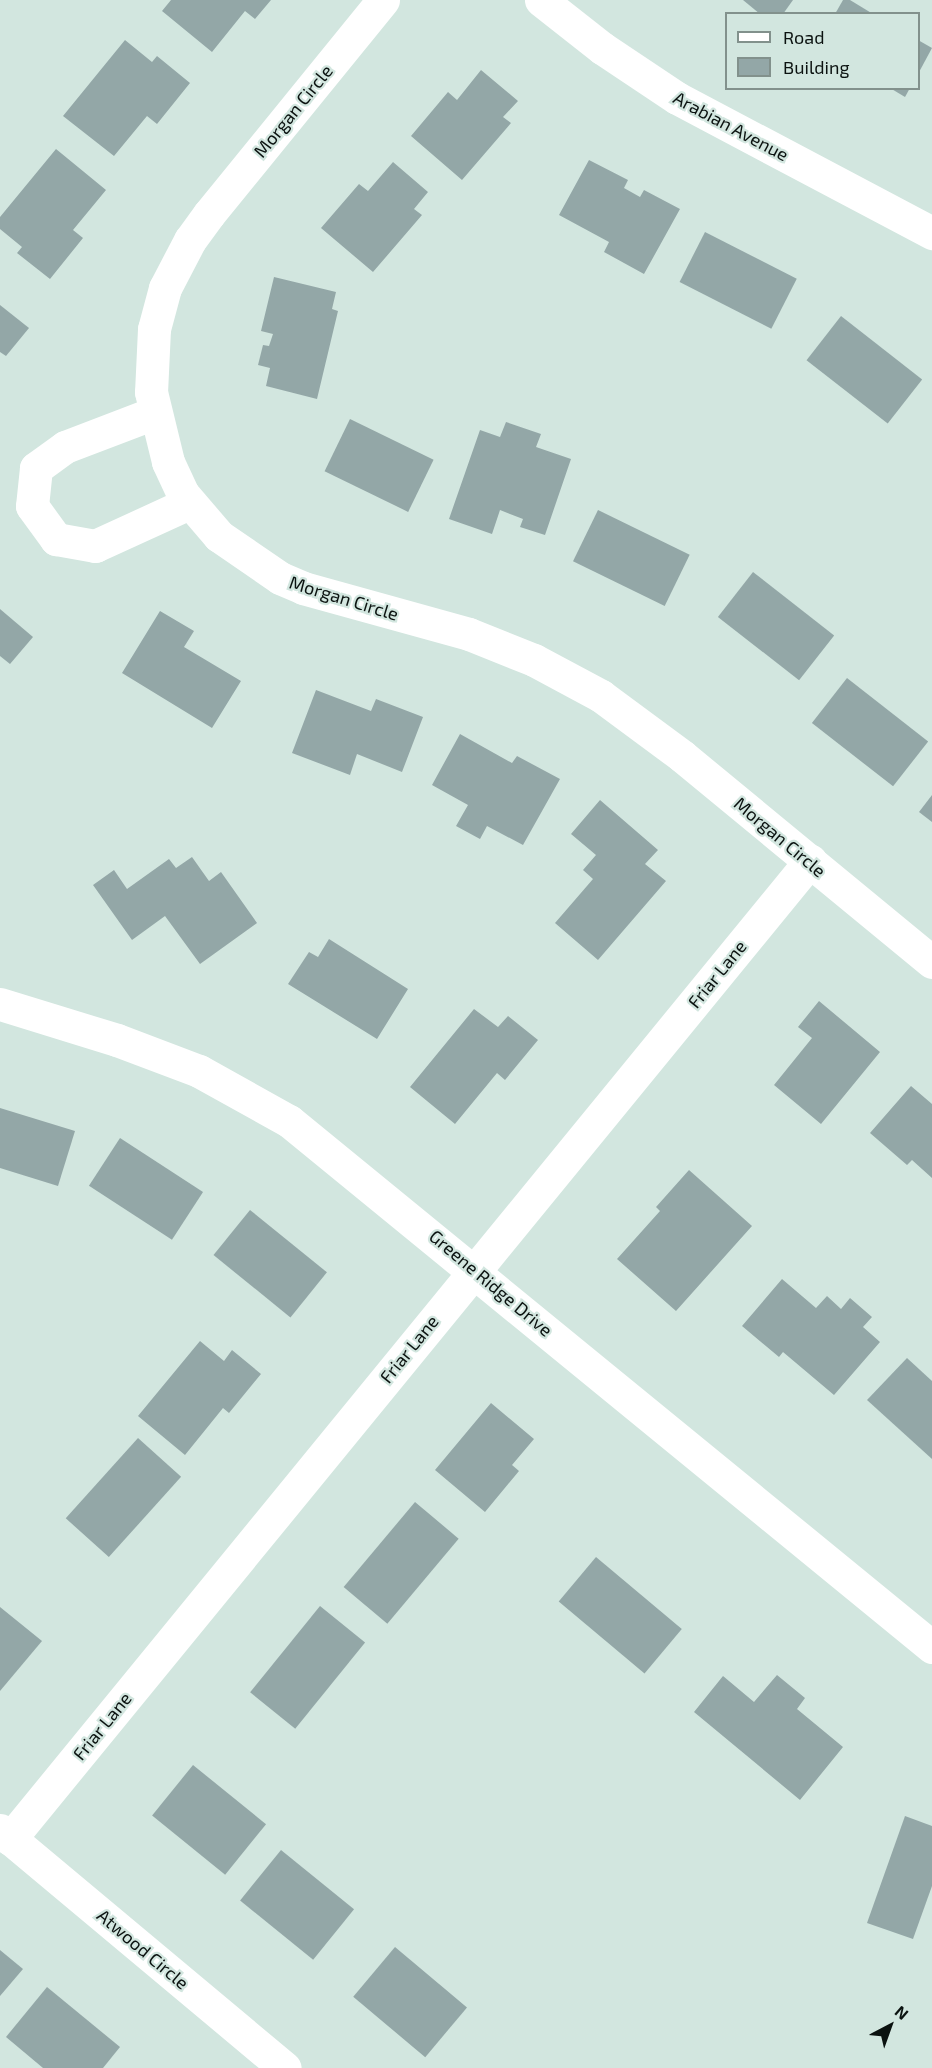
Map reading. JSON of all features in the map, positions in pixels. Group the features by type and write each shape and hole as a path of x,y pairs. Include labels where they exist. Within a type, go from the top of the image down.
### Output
{"street":[{"name":"Morgan Circle","path":"383,0 208,214 175,266 154,329 154,413 168,462 189,503 219,536 280,578 303,588 469,634 534,660 601,696 682,756 932,962"},
{"name":"Arabian Avenue","path":"540,0 602,48 677,98 932,234"},
{"path":"154,413 66,447 36,468 32,506 56,539 95,546 189,503"},
{"name":"Friar Lane","path":"5,1834 475,1269 810,861"},
{"name":"Greene Ridge Drive","path":"0,1004 117,1040 199,1071 290,1121 475,1269 932,1647"},
{"name":"Atwood Circle","path":"5,1834 285,2068"}],"building":[{"path":"171,0 271,0 255,19 245,11 212,52 162,11"},
{"path":"743,0 793,0 784,12 758,12"},
{"path":"843,0 850,0 870,12 836,12"},
{"path":"125,40 152,62 157,56 190,83 157,124 147,116 114,156 63,116"},
{"path":"920,41 932,48 920,70"},
{"path":"481,70 518,101 503,117 511,123 462,180 411,136 448,92 457,100"},
{"path":"893,90 909,90 905,97"},
{"path":"56,149 106,190 73,230 83,238 50,279 17,253 22,247 0,229 0,217"},
{"path":"589,160 628,180 624,188 640,197 644,190 680,209 644,274 604,252 609,242 559,215"},
{"path":"393,162 428,192 414,209 422,215 373,272 321,228 359,184 368,191"},
{"path":"705,232 797,279 771,329 680,282"},
{"path":"274,277 336,292 332,309 338,311 317,399 266,386 270,368 258,365 263,345 269,346 273,334 261,331"},
{"path":"0,305 29,328 6,356 0,352"},
{"path":"841,316 922,379 888,424 807,360"},
{"path":"350,419 434,460 408,512 325,471"},
{"path":"506,422 541,434 536,447 571,459 545,535 520,527 523,519 500,510 492,534 449,519 480,430 500,437"},
{"path":"598,510 690,555 665,606 573,561"},
{"path":"753,572 834,635 799,680 718,617"},
{"path":"0,609 33,637 10,664 0,656"},
{"path":"160,611 194,631 184,647 241,681 212,728 122,673"},
{"path":"847,678 928,741 893,786 812,723"},
{"path":"316,690 371,711 376,699 423,717 402,772 357,754 350,775 292,753"},
{"path":"460,734 512,763 517,756 560,779 523,845 487,826 480,839 456,826 468,805 432,785"},
{"path":"932,795 932,822 919,812"},
{"path":"600,800 658,850 645,864 666,881 598,960 555,923 593,879 583,870 596,855 571,834"},
{"path":"192,857 209,881 221,872 257,923 200,964 165,916 132,940 93,885 114,870 127,889 169,859 176,868"},
{"path":"329,939 408,989 377,1039 288,984 309,952 318,957"},
{"path":"819,1001 880,1052 821,1124 774,1085 812,1038 798,1027"},
{"path":"474,1009 498,1027 508,1016 538,1040 505,1080 497,1073 455,1124 410,1087"},
{"path":"911,1086 932,1104 932,1178 912,1160 907,1165 870,1133"},
{"path":"0,1108 75,1131 58,1186 0,1168"},
{"path":"120,1138 203,1192 172,1240 89,1186"},
{"path":"689,1170 752,1226 676,1311 617,1259 660,1211 656,1207"},
{"path":"250,1210 327,1272 290,1317 213,1255"},
{"path":"782,1279 816,1308 827,1296 841,1309 850,1298 872,1317 863,1327 880,1342 834,1395 783,1352 779,1357 742,1326"},
{"path":"200,1341 224,1361 232,1350 261,1374 229,1413 223,1408 185,1455 138,1416"},
{"path":"907,1358 932,1381 932,1459 867,1400"},
{"path":"491,1403 534,1439 512,1465 519,1471 485,1512 435,1470"},
{"path":"138,1438 181,1477 109,1557 66,1518"},
{"path":"415,1502 459,1539 387,1624 344,1587"},
{"path":"596,1557 682,1629 645,1673 559,1601"},
{"path":"320,1606 365,1643 295,1729 250,1692"},
{"path":"0,1607 42,1641 0,1691"},
{"path":"777,1675 805,1698 797,1709 843,1747 800,1800 694,1712 723,1676 754,1702"},
{"path":"193,1765 266,1824 225,1875 152,1816"},
{"path":"905,1816 932,1826 932,1886 913,1939 867,1923"},
{"path":"281,1850 354,1909 313,1960 240,1901"},
{"path":"395,1947 467,2007 425,2057 353,1997"},
{"path":"0,1950 23,1969 0,1996"},
{"path":"47,1987 120,2047 103,2068 43,2068 6,2037"}]}
